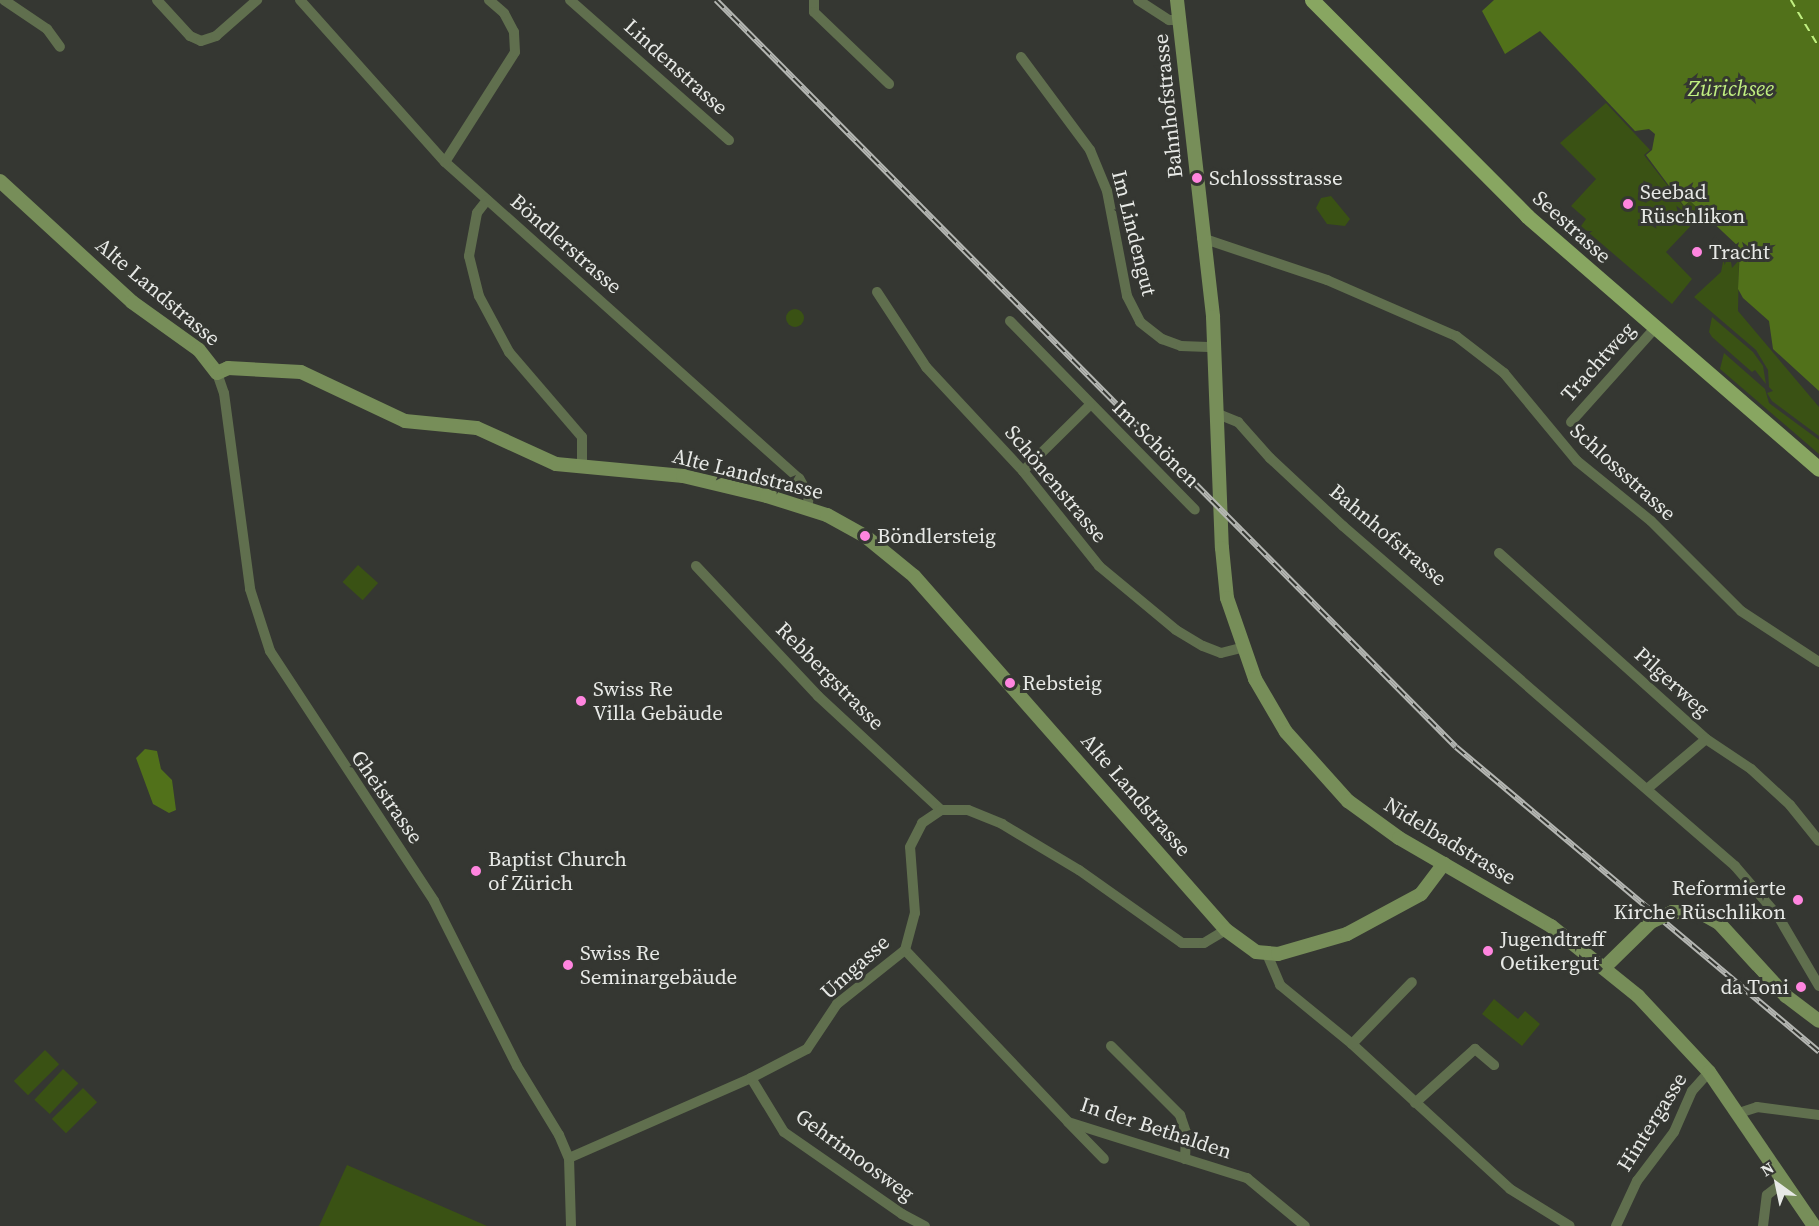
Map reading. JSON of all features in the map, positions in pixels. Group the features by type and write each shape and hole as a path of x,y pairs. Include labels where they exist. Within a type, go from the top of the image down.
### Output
{"main road":[{"name":"Seestrasse","path":"1312,0 1527,216 1819,469"}],"street":[{"path":"4,0 47,29 60,47"},
{"path":"157,0 190,36 201,42 216,36 257,0"},
{"name":"Böndlerstrasse","path":"300,0 445,162 799,478 809,496 807,508"},
{"path":"445,162 514,52 509,22 489,0"},
{"name":"Lindenstrasse","path":"570,0 729,140"},
{"path":"814,0 814,12 889,84"},
{"path":"1138,0 1169,20 1180,20"},
{"name":"Bahnhofstrasse","path":"1177,0 1215,347 1218,414 1238,422 1270,458 1335,519 1647,789 1759,890 1819,987"},
{"name":"Im Lindengut","path":"1021,57 1090,150 1107,191 1127,296 1140,322 1162,339 1181,346 1215,347"},
{"name":"Alte Landstrasse","path":"0,181 132,302 199,350 217,373 228,368 301,372 405,420 477,428 556,464 683,476 807,508 865,537 914,576 1226,930 1256,952 1267,954"},
{"path":"487,200 477,213 469,256 479,296 509,352 582,437 582,466"},
{"name":"Schlossstrasse","path":"1202,238 1327,280 1456,336 1504,373 1577,460 1651,521 1741,611 1819,662"},
{"name":"Schönenstrasse","path":"877,292 926,367 1023,471 1099,566 1160,617 1221,653 1242,648"},
{"name":"Im Schönen","path":"1010,321 1195,510"},
{"name":"Trachtweg","path":"1571,422 1654,328"},
{"name":"Gheistrasse","path":"217,373 224,393 250,589 270,651 434,901 512,1057 569,1158 571,1226"},
{"name":"Im Schönen","path":"1023,471 1090,405"},
{"name":"Nidelbadstrasse","path":"1218,414 1222,548 1227,598 1242,648 1268,703 1310,763 1348,801 1385,829 1551,926 1605,967 1675,1033 1708,1072 1739,1113 1814,1226"},
{"name":"Pilgerweg","path":"1498,553 1706,739 1751,769 1790,805 1819,841"},
{"name":"Rebbergstrasse","path":"696,566 818,696 941,810"},
{"path":"1647,789 1706,739"},
{"path":"941,810 968,810 1002,824 1079,870 1182,943 1204,943 1226,930"},
{"name":"Umgasse","path":"569,1158 751,1078 807,1049 837,1004 905,950 915,913 910,847 922,823 941,810"},
{"path":"1444,864 1421,894 1371,923 1347,934 1267,954 1280,985 1352,1044 1510,1189 1570,1226"},
{"path":"1605,967 1651,922 1672,912 1694,911 1719,923 1763,974 1818,1017"},
{"name":"In der Bethalden","path":"905,950 1068,1122 1247,1178 1305,1226"},
{"path":"1352,1044 1412,982"},
{"path":"1111,1046 1180,1115 1186,1132 1185,1159"},
{"path":"1415,1103 1475,1049 1494,1065"},
{"name":"Hintergasse","path":"1616,1226 1637,1181 1674,1132 1692,1091 1708,1072"},
{"name":"Gehrimoosweg","path":"751,1078 784,1132 902,1214 925,1226"},
{"path":"1739,1113 1757,1107 1819,1114"},
{"path":"1068,1122 1104,1160"},
{"path":"1763,1226 1767,1195 1785,1181"}],"shaded area":[{"name":"Seebad Rüschlikon","path":"1606,103 1650,150 1644,155 1684,207 1690,201 1703,213 1666,252 1692,279 1672,304 1581,226 1586,219 1571,206 1596,179 1560,143"},
{"path":"1331,196 1350,219 1345,226 1327,224 1316,208 1321,198"},
{"path":"1739,260 1738,311 1819,407 1819,436 1772,401 1767,393 1773,391 1769,387 1768,370 1756,350 1694,297 1721,272 1723,262 1731,262 1732,268"},
{"path":"795,309 801,312 804,318 801,324 795,327 789,324 786,318 789,312"},
{"path":"1712,317 1753,352 1763,366 1766,384 1755,370 1752,372 1712,337 1709,332"},
{"path":"1724,353 1765,389 1769,403 1819,440 1819,454 1720,369"},
{"path":"358,565 378,583 363,600 343,582"},
{"path":"1494,999 1518,1019 1525,1011 1540,1024 1522,1046 1482,1014"},
{"path":"45,1050 59,1064 28,1095 14,1081"},
{"path":"63,1069 78,1083 50,1114 34,1100"},
{"path":"83,1088 97,1102 66,1133 52,1119"},
{"path":"347,1165 487,1226 319,1226"}],"water":[{"name":"Zürichsee","path":"1494,0 1819,0 1819,391 1773,349 1769,321 1743,298 1738,289 1740,248 1690,201 1684,206 1646,155 1652,150 1655,134 1649,129 1635,131 1540,31 1505,54 1482,11"},
{"path":"145,749 157,751 161,769 172,780 176,810 169,813 153,804 136,758"}],"ferry route":[{"path":"1791,0 1819,47"}],"railway":[{"path":"716,0 1456,747 1819,1052"}],"place":[{"name":"Schlossstrasse","path":"1197,178"},
{"name":"Seebad Rüschlikon","path":"1628,204"},
{"name":"Tracht","path":"1697,252"},
{"name":"Böndlersteig","path":"865,536"},
{"name":"Rebsteig","path":"1010,683"},
{"name":"Swiss Re Villa Gebäude","path":"581,701"},
{"name":"Baptist Church of Zürich","path":"476,871"},
{"name":"Reformierte Kirche Rüschlikon","path":"1798,900"},
{"name":"Jugendtreff Oetikergut","path":"1488,951"},
{"name":"Swiss Re Seminargebäude","path":"568,965"},
{"name":"da Toni","path":"1801,987"}]}
